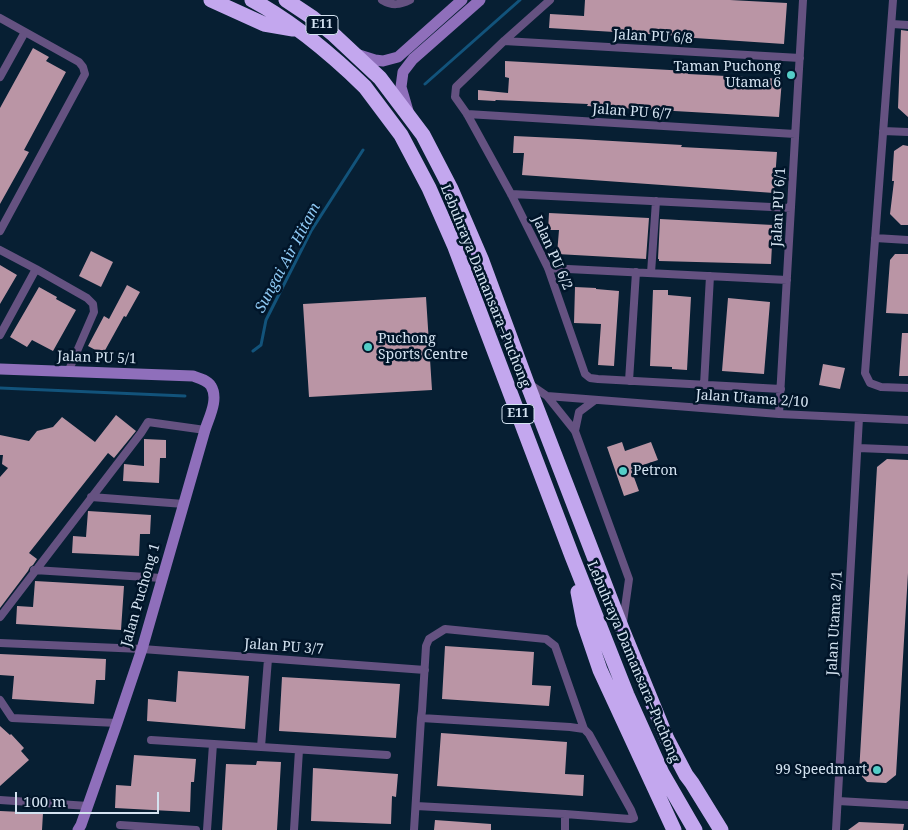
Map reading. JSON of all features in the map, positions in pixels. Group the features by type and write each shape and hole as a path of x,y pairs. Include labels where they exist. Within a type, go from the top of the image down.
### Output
{"highway":[{"path":"211,0 264,24 297,29"},
{"name":"Lebuhraya Damansara–Puchong","path":"252,0 297,29 366,88 401,135 429,188 455,247 572,556 627,694 662,773 695,830"},
{"name":"Lebuhraya Damansara–Puchong","path":"286,0 334,35 380,78 423,135 451,189 482,261 622,629 667,739 686,775 721,830"},
{"path":"572,556 584,623 600,670 672,826"},
{"path":"692,783 707,796 733,830"}],"street":[{"path":"382,0 399,5 410,0"},
{"path":"354,53 383,61 398,57 462,0"},
{"path":"410,117 401,88 403,72 413,59 480,0"},
{"name":"Jalan PU 6/2","path":"550,0 456,87 454,97 467,114 511,194 548,268 585,374 592,378 781,390"},
{"name":"Jalan PU 6/1","path":"779,414 803,0"},
{"path":"893,0 865,373 870,383 881,387 908,388"},
{"path":"0,18 79,62 85,74 0,231"},
{"path":"892,24 908,25"},
{"path":"0,77 25,32"},
{"name":"Jalan PU 6/8","path":"504,41 800,58"},
{"name":"Jalan PU 6/7","path":"467,114 795,134"},
{"path":"883,131 908,132"},
{"path":"511,194 791,208"},
{"path":"651,273 656,201"},
{"path":"874,238 908,240"},
{"path":"0,250 87,298 93,304 94,312 68,372"},
{"path":"548,268 787,280"},
{"path":"0,334 36,269"},
{"path":"629,381 636,272"},
{"path":"704,385 710,276"},
{"name":"Jalan PU 5/1","path":"0,368 193,376"},
{"name":"Jalan Puchong 1","path":"78,830 118,723 142,649 214,404 211,385 193,376"},
{"name":"Jalan Utama 2/10","path":"527,383 547,396 779,414 908,420"},
{"path":"547,396 575,432 629,579 622,629"},
{"path":"575,432 580,412 595,400"},
{"name":"Jalan Utama 2/1","path":"836,830 859,418"},
{"path":"0,616 148,422 205,430"},
{"path":"858,448 908,450"},
{"path":"91,496 184,504"},
{"path":"34,570 162,578"},
{"path":"414,830 426,646 429,639 445,630 546,639 556,646 584,729 589,734 634,818 416,806"},
{"name":"Jalan PU 3/7","path":"0,643 142,649 425,670"},
{"path":"261,747 268,658"},
{"path":"0,700 12,718 118,723"},
{"path":"422,718 584,729"},
{"path":"151,740 387,756"},
{"path":"207,830 212,744"},
{"path":"294,830 299,750"},
{"path":"0,800 88,806"},
{"path":"838,801 908,805"},
{"path":"564,830 565,814"},
{"path":"120,826 196,830"}],"building":[{"path":"585,0 730,0 787,3 784,44 549,28 550,14 584,16"},
{"path":"901,30 908,31 908,117 898,108"},
{"path":"33,48 49,57 46,61 66,72 24,150 29,152 0,204 0,108"},
{"path":"505,61 688,71 688,74 782,79 779,117 587,106 588,104 478,100 478,90 508,93 509,78 505,77"},
{"path":"514,136 777,152 774,193 522,175 524,153 513,153"},
{"path":"903,145 908,146 908,225 901,225 890,214 894,181 892,181 894,151"},
{"path":"549,213 649,218 646,259 557,254 559,230 548,230"},
{"path":"660,219 773,225 771,264 659,261"},
{"path":"91,251 113,262 101,287 79,276"},
{"path":"895,254 908,254 908,314 886,313 890,260"},
{"path":"0,265 17,275 0,304"},
{"path":"127,285 140,292 103,354 88,346 104,316 109,319"},
{"path":"39,287 76,310 53,351 32,340 27,347 10,337"},
{"path":"575,287 619,291 614,366 598,365 601,324 574,323"},
{"path":"653,290 668,290 668,295 691,297 687,370 650,366"},
{"name":"Puchong Sports Centre","path":"426,297 432,390 309,397 303,304"},
{"path":"728,298 770,302 764,374 722,371"},
{"path":"902,333 908,333 908,376 899,376"},
{"path":"823,364 845,368 840,389 819,385"},
{"path":"116,415 136,431 114,458 108,453 29,553 37,559 0,608 0,477 8,468 2,464 3,455 0,455 0,435 29,441 37,431 53,427 62,417 95,442"},
{"path":"144,439 166,440 166,458 160,458 159,483 123,481 124,464 144,466"},
{"name":"Petron","path":"622,442 625,451 651,442 658,460 631,469 639,491 624,496 607,447"},
{"path":"887,459 908,460 908,573 896,775 886,783 867,782 859,773 877,467"},
{"path":"88,511 151,515 150,534 140,534 139,556 72,553 73,536 86,537"},
{"path":"35,581 124,586 121,630 16,624 17,606 33,607"},
{"path":"445,646 534,652 532,685 551,686 549,706 442,699"},
{"path":"0,654 106,659 105,680 96,680 94,704 12,699 14,676 0,675"},
{"path":"178,671 249,676 245,729 147,721 148,699 176,702"},
{"path":"282,677 400,684 396,738 279,731"},
{"path":"0,726 11,734 24,748 21,751 29,760 0,786"},
{"path":"441,733 567,742 565,774 584,775 583,796 437,786"},
{"path":"134,755 196,759 194,782 191,782 190,812 115,808 116,785 131,786"},
{"path":"257,761 281,762 277,830 222,830 226,764 256,765"},
{"path":"313,768 398,774 396,797 392,796 391,824 311,821"},
{"path":"0,811 43,813 42,830 0,830"},
{"path":"435,820 491,824 491,830 434,830"},
{"path":"859,822 904,824 903,830 848,830"}],"waterway":[{"name":"Sungai Air Hitam","path":"425,84 520,0"},
{"name":"Sungai Air Hitam","path":"253,351 261,345 266,320 311,231 363,150"},
{"name":"Sungai Air Hitam","path":"0,388 185,396"}],"place":[{"name":"Taman Puchong Utama 6","path":"791,75"},
{"name":"Puchong Sports Centre","path":"368,347"},
{"name":"Petron","path":"623,471"},
{"name":"99 Speedmart","path":"877,770"}]}
